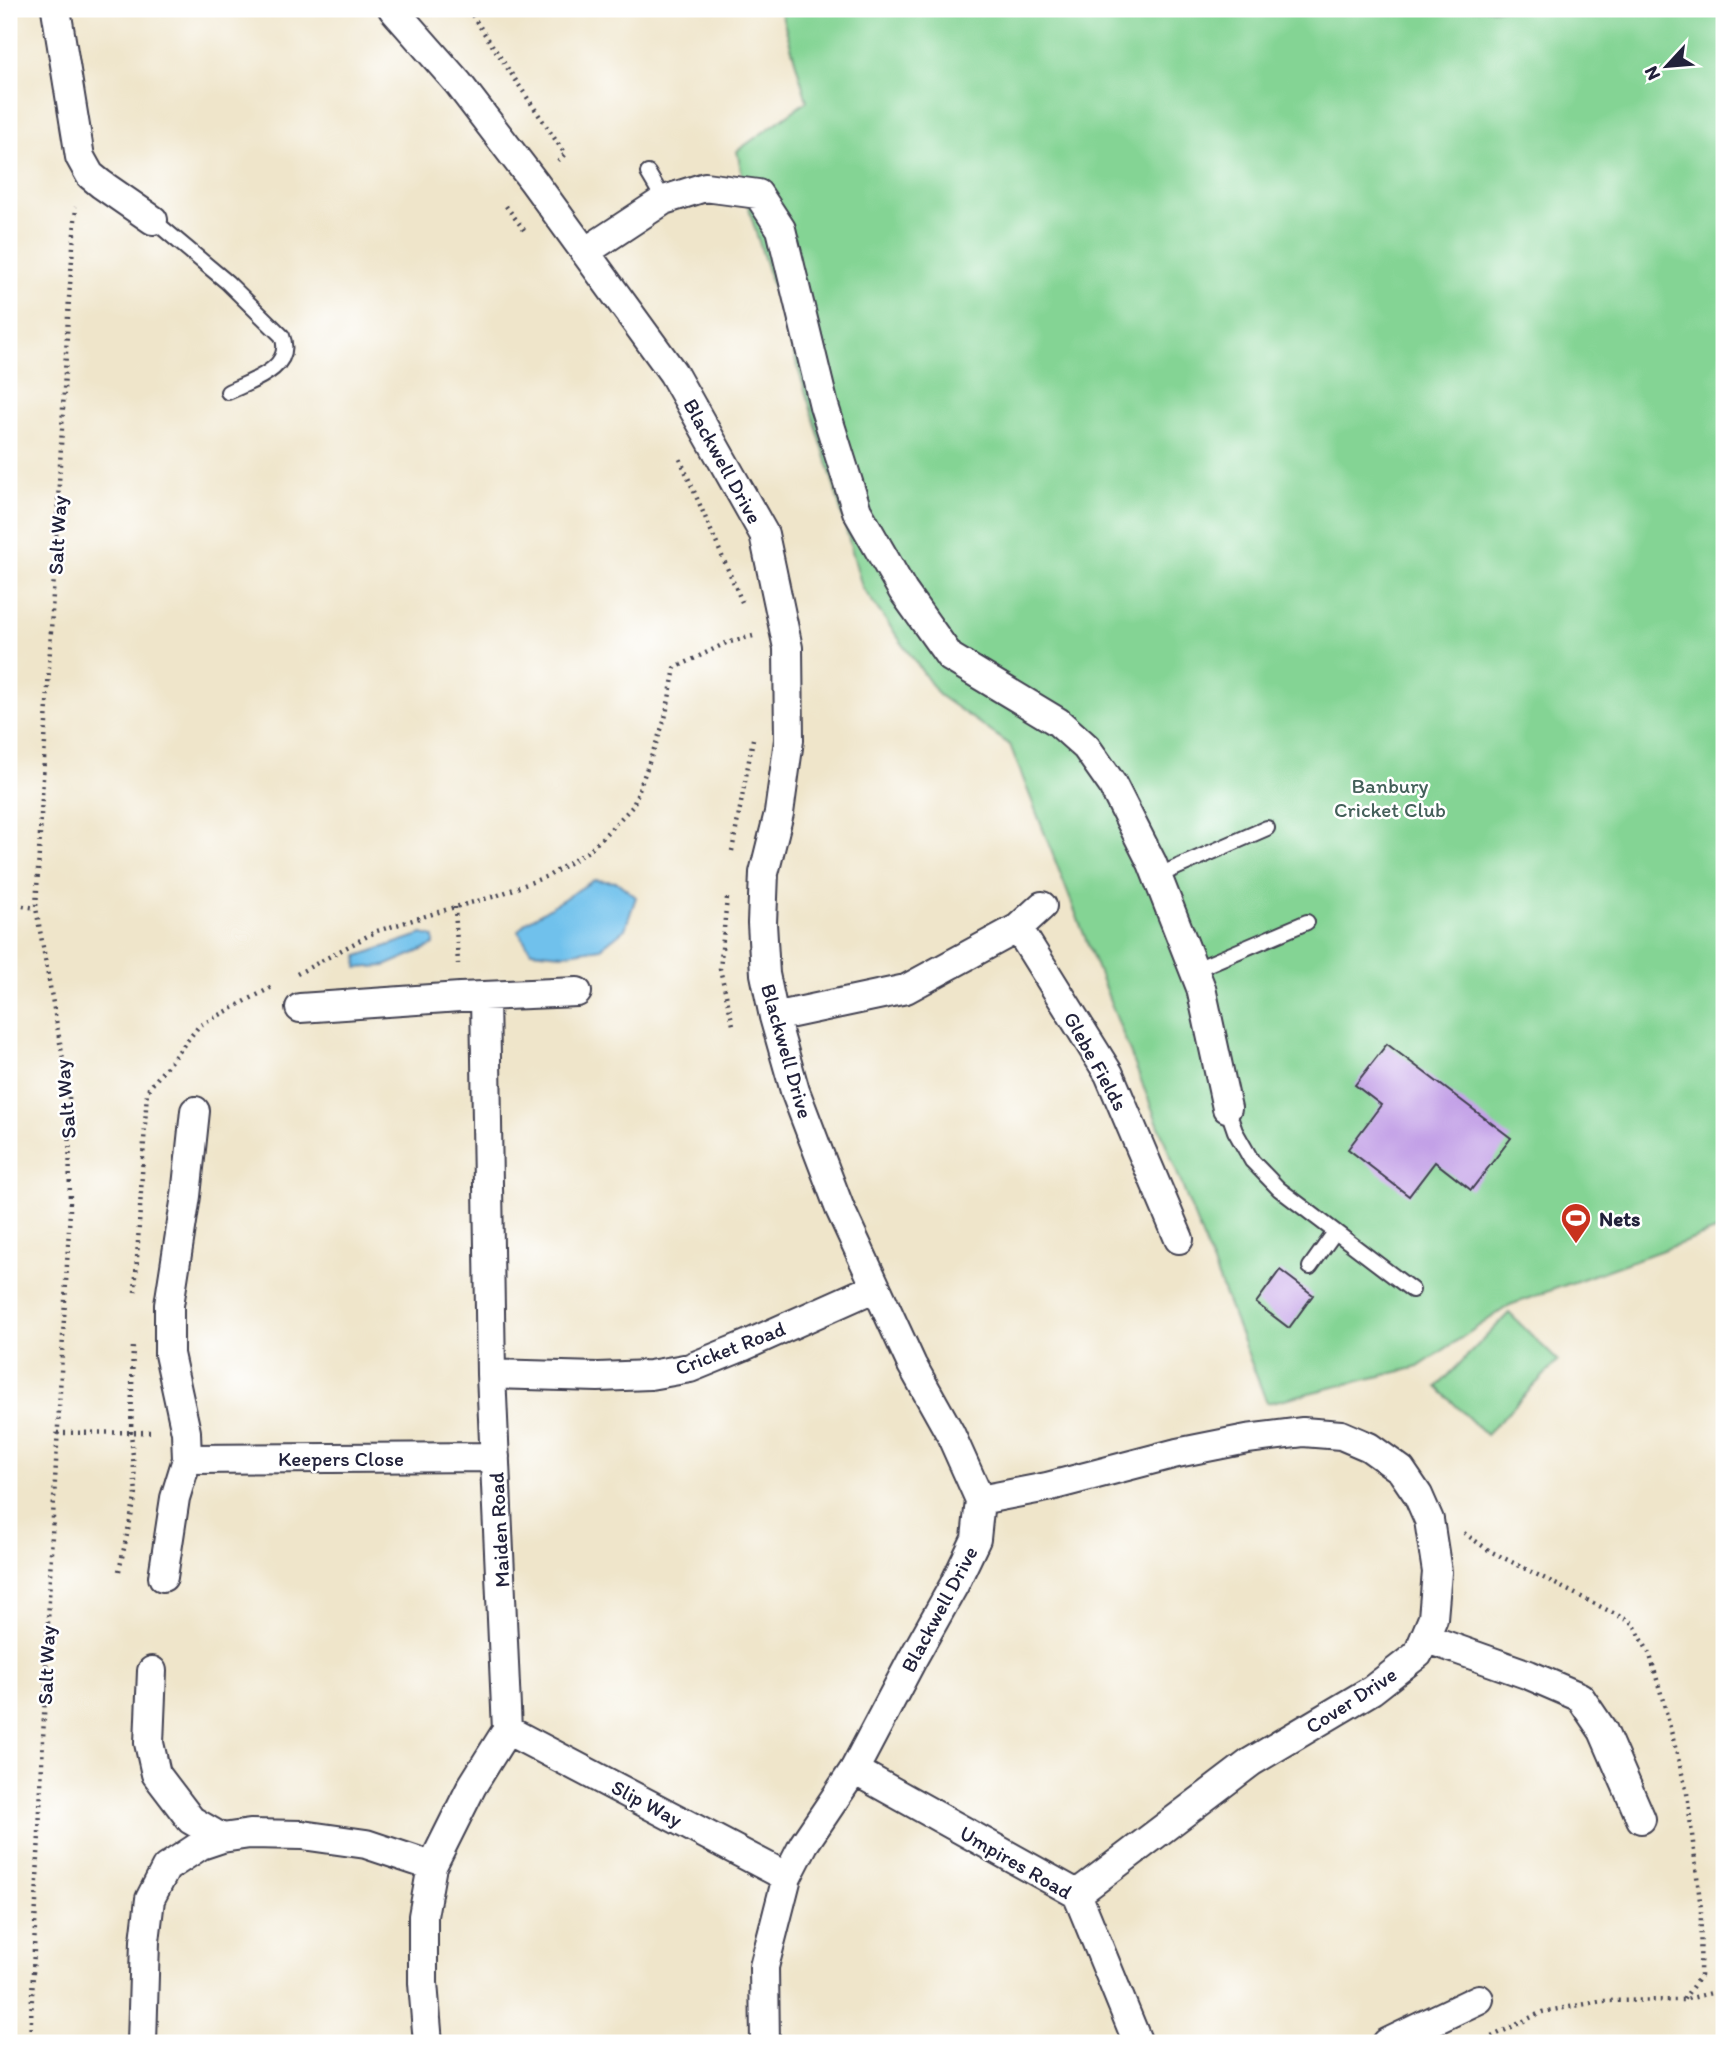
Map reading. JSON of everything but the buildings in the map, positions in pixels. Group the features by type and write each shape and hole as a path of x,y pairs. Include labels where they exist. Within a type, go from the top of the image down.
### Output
{"street":[{"path":"56,9 80,157 90,174 101,184 153,220"},
{"name":"Blackwell Drive","path":"393,9 458,83 673,373 764,534 788,648 789,740 779,813 764,873 762,923 765,974 774,1017 794,1091 839,1209 912,1364 950,1433 980,1500 976,1539 960,1574 854,1770 804,1844 787,1877 764,1967 765,2043"},
{"path":"585,252 663,200 705,187 758,194 782,229 824,406 857,511 903,591 950,657 1058,722 1086,747 1112,784 1157,876 1202,988 1227,1108"},
{"path":"774,1017 906,989 1018,928 1042,906"},
{"name":"Glebe Fields","path":"1018,928 1109,1074 1178,1239"},
{"path":"300,1008 577,992"},
{"name":"Maiden Road","path":"473,996 507,1730"},
{"path":"163,1577 174,1498 187,1446 169,1354 169,1305 186,1196 195,1111"},
{"name":"Cricket Road","path":"491,1374 598,1377 650,1375 690,1368 876,1287"},
{"name":"Cover Drive","path":"980,1500 1047,1487 1177,1453 1247,1439 1303,1432 1341,1435 1369,1447 1401,1470 1418,1495 1429,1520 1437,1572 1433,1618 1418,1654 1372,1690 1251,1762 1077,1894"},
{"name":"Keepers Close","path":"187,1446 495,1457"},
{"path":"1425,1638 1529,1675 1580,1698 1603,1731 1641,1819"},
{"path":"152,1671 149,1743 156,1774 191,1820 222,1838"},
{"path":"428,2043 423,1983 423,1916 432,1866 472,1786 507,1730"},
{"name":"Slip Way","path":"507,1730 787,1877"},
{"name":"Umpires Road","path":"854,1770 1077,1894 1138,2043"},
{"path":"142,2043 145,1941 150,1899 166,1868 201,1845 222,1838 250,1835 302,1835 366,1844 432,1866"},
{"path":"1387,2043 1479,1999"}],"lane":[{"path":"648,173 663,200"},
{"path":"153,220 227,282 282,336 286,345 284,356 278,365 228,392"},
{"path":"1157,876 1267,828"},
{"path":"1194,970 1307,922"},
{"path":"1227,1108 1235,1131 1252,1161 1279,1189 1412,1290"},
{"path":"1310,1266 1335,1232"}],"path":[{"name":"Salt Way","path":"30,2043 57,1433 70,1210 69,1093 36,908 69,299 80,157"},
{"path":"506,205 530,238"},
{"path":"676,450 743,604"},
{"path":"749,625 752,649"},
{"path":"730,861 753,737"},
{"path":"728,888 720,968 734,1029"},
{"path":"9,904 36,908"},
{"path":"455,907 473,996"},
{"path":"57,1433 187,1446"},
{"path":"1479,2043 1490,2041 1542,2012 1602,2001 1683,2000 1724,1990"}],"green space":[{"name":"Banbury Cricket Club","path":"780,9 1724,9 1724,1228 1510,1305 1418,1367 1267,1403 1010,745 939,695 862,587 829,468 751,216 737,151 807,101"},
{"path":"1509,1313 1558,1361 1486,1435 1437,1387"}],"water":[{"path":"594,880 617,882 636,897 625,929 601,948 561,954 531,951 518,931 525,923"},
{"path":"422,934 434,937 434,945 385,966 357,968 358,956"}],"place":[{"name":"Nets","path":"1576,1245"}]}
